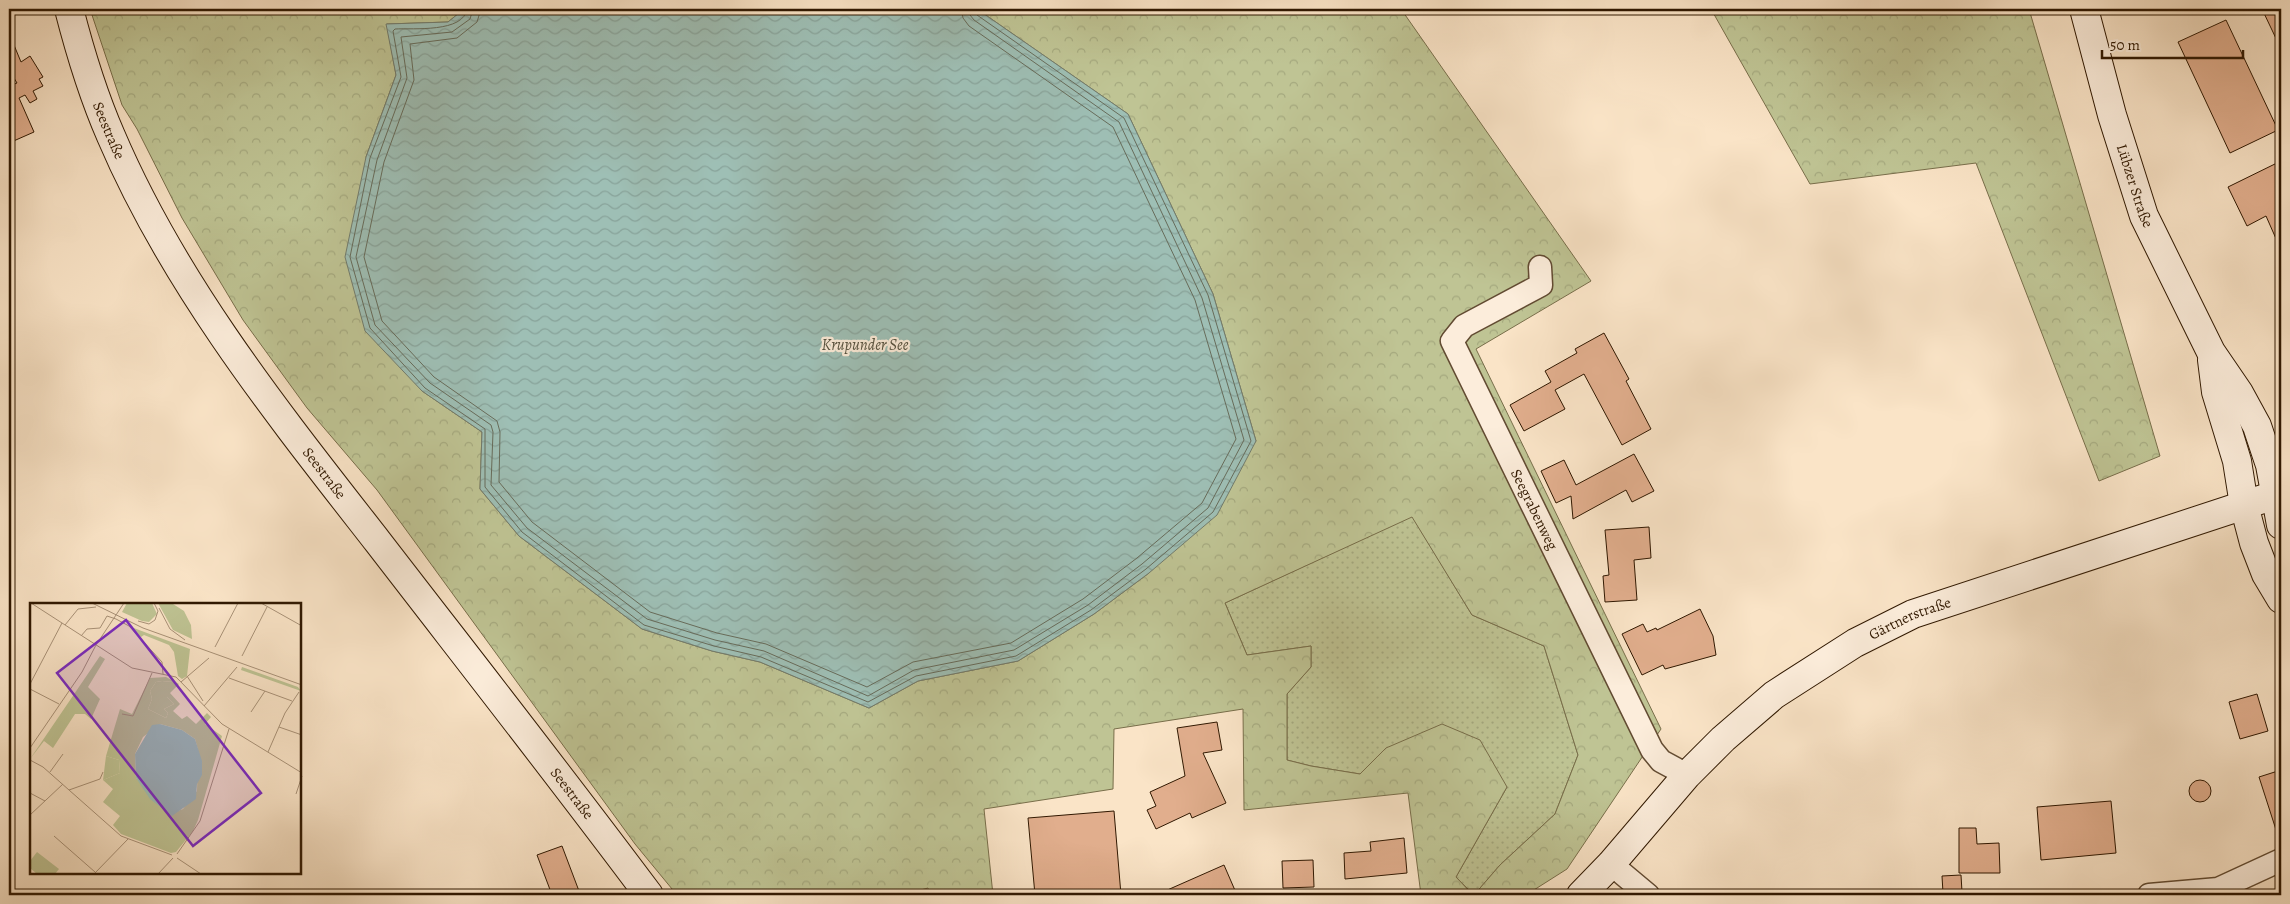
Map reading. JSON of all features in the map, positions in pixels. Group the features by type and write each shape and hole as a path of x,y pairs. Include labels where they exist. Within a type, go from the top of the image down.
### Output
{"street":[{"name":"Seestraße","path":"69,9 99,105 119,154 154,223 214,322 344,498 649,895"},
{"name":"Lübzer Straße","path":"2084,9 2112,116 2144,216 2211,352 2239,393 2257,426 2278,494 2281,524"},
{"name":"Seegrabenweg","path":"1540,267 1540,286 1464,326 1452,341 1652,750 1661,761 1687,775"},
{"name":"Lübzer Straße","path":"2211,352 2216,392 2237,461 2244,505 2254,543 2266,574 2281,599"},
{"name":"Gärtnerstraße","path":"1581,895 1611,864 1687,775 1723,740 1774,695 1855,643 1913,614 2278,494"},
{"path":"2150,895 2218,889 2281,860"},
{"path":"1611,864 1648,895"}],"green space":[{"path":"90,9 464,9 448,22 387,24 396,75 366,157 422,391 482,432 480,489 519,536 642,629 712,651 760,662 869,708 918,681 1018,661 1094,614 1149,573 1256,441 1213,294 1128,114 977,9 1401,9 1591,281 1476,349 1661,729 1567,869 1526,895 1474,895 1500,865 1555,814 1578,755 1544,646 1472,615 1412,517 1225,603 1247,655 1311,646 1311,667 1287,694 1287,760 1360,774 1386,748 1442,724 1480,740 1507,787 1456,877 1473,895 1421,895 1408,793 1244,810 1243,709 1114,729 1113,789 984,809 993,895 929,895 928,888 902,895 677,895 635,844 377,490 307,408 243,320 182,218 137,129 122,105"},
{"path":"1711,9 2029,9 2160,456 2099,481 1976,163 1810,184"},
{"path":"1412,516 1472,615 1544,646 1578,755 1555,814 1500,865 1474,895 1456,877 1507,787 1386,748 1360,774 1287,760 1287,694 1311,667 1311,646 1247,655 1225,603"}],"water":[{"name":"Krupunder See","path":"464,9 977,9 1128,114 1213,294 1256,441 1217,515 1149,573 1094,614 1018,661 918,681 869,708 760,662 712,651 642,629 519,536 480,489 482,432 422,391 365,331 345,257 366,157 396,75 386,24 448,22"}],"building":[{"path":"2262,9 2281,9 2281,49"},
{"path":"2226,20 2278,130 2230,153 2178,42"},
{"path":"9,33 21,62 30,56 43,77 39,79 43,86 33,91 37,99 30,103 25,95 19,98 34,132 9,143 9,77 12,85 17,83 9,70"},
{"path":"2281,161 2281,250 2266,216 2247,226 2228,187"},
{"path":"1604,333 1629,379 1626,381 1651,429 1622,445 1584,374 1555,390 1565,409 1524,431 1510,405 1551,382 1545,371 1577,353 1575,349"},
{"path":"1634,454 1654,491 1632,502 1626,490 1573,519 1571,496 1556,503 1541,471 1564,460 1576,485"},
{"path":"1649,527 1651,558 1634,560 1637,600 1605,602 1603,576 1609,575 1605,530"},
{"path":"1700,609 1713,636 1716,655 1665,669 1663,665 1642,675 1622,634 1643,624 1647,632 1656,628 1657,630"},
{"path":"2257,694 2268,731 2240,739 2229,702"},
{"path":"1217,722 1222,750 1203,753 1226,803 1192,818 1190,813 1156,829 1147,810 1156,806 1150,792 1185,776 1177,728"},
{"path":"2281,770 2281,836 2278,836 2259,777"},
{"path":"2200,780 2208,783 2211,791 2208,799 2200,802 2192,799 2189,791 2192,783"},
{"path":"2111,801 2116,853 2041,860 2037,807"},
{"path":"1114,811 1121,895 1035,895 1028,818"},
{"path":"1959,828 1976,828 1977,844 1999,843 2000,873 1959,873"},
{"path":"1404,838 1407,873 1345,879 1344,853 1371,851 1370,842"},
{"path":"562,846 579,891 567,895 552,895 537,855"},
{"path":"1313,860 1314,887 1283,888 1282,861"},
{"path":"1224,865 1237,895 1156,895"},
{"path":"1961,875 1962,892 1943,893 1942,876"}]}
